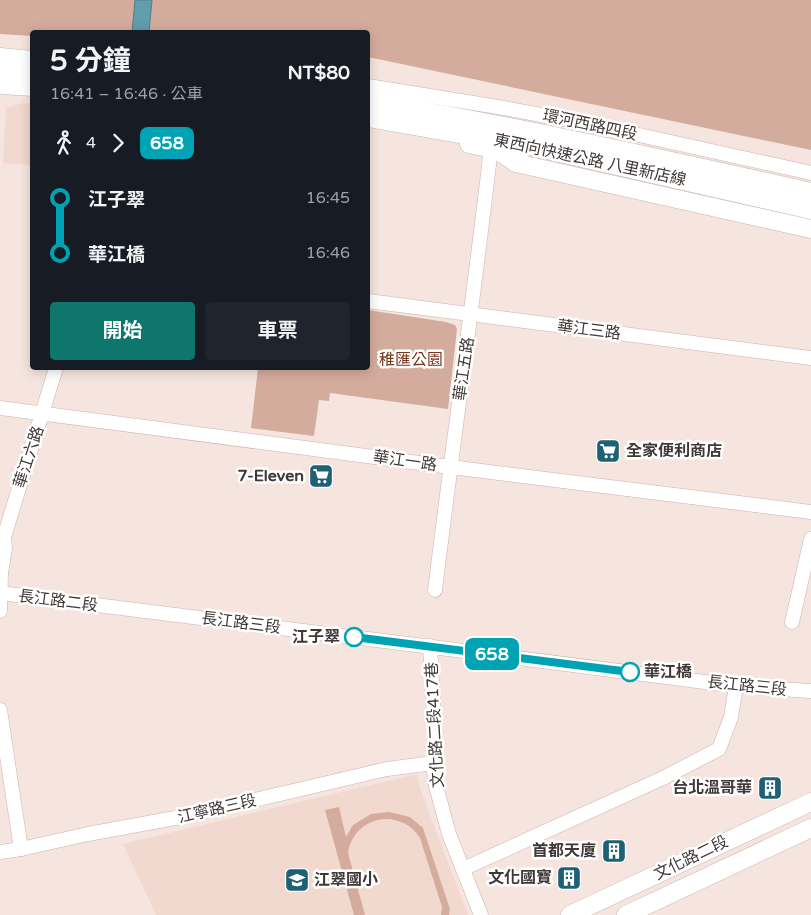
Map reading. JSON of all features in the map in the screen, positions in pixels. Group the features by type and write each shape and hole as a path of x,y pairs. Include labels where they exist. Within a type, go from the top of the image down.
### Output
{"highway":[{"path":"0,58 30,61"},
{"path":"0,75 30,76"},
{"path":"370,91 472,107 811,182"},
{"name":"東西向快速公路 八里新店線","path":"370,102 470,119 579,141 811,195"},
{"name":"東西向快速公路 八里新店線","path":"370,117 534,146 811,210"},
{"path":"494,149 811,221"}],"main road":[{"path":"0,52 30,54"},
{"path":"0,84 30,87"},
{"name":"環河西路四段","path":"370,108 811,195"},
{"path":"370,126 494,149 537,150 811,210"},
{"path":"494,149 516,163 811,229"},
{"name":"文化路二段","path":"570,915 811,802"},
{"name":"文化路二段","path":"626,915 811,828"}],"street":[{"name":"環河西路四段","path":"370,86 585,123 811,174"},
{"name":"華江五路","path":"435,590 494,149"},
{"name":"華江三路","path":"370,301 811,358"},
{"name":"華江六路","path":"0,612 1,573 5,548 4,537 55,370"},
{"name":"華江一路","path":"0,408 811,512"},
{"path":"792,622 811,539"},
{"name":"長江路二段","path":"0,593 117,608"},
{"name":"長江路三段","path":"117,608 736,686 811,691"},
{"name":"文化路二段417巷","path":"430,646 435,735 433,763 436,786 449,834 481,915"},
{"path":"464,869 663,778 719,749 731,717 736,686"},
{"path":"789,691 811,697"},
{"path":"0,710 21,850"},
{"name":"江寧路三段","path":"0,852 21,850 88,834 186,816 387,769 433,763"}],"shaded area":[{"path":"22,103 30,104 30,165 3,163 6,108"},
{"name":"江翠國小","path":"417,774 421,791 468,915 156,915 123,844"}],"green space":[{"path":"0,0 811,0 811,150 370,57 370,30 30,30 30,36 0,34"},
{"name":"稚匯公園","path":"370,310 446,322 455,325 457,329 448,409 330,393 329,401 319,400 314,436 251,428 258,370 370,370"},
{"path":"339,807 346,837 353,825 371,814 389,812 410,817 423,828 450,909 449,915 441,915 442,907 420,838 412,828 402,822 390,819 368,823 359,830 352,840 348,853 365,915 354,915 325,810"}],"water":[{"path":"135,0 152,0 149,30 132,30"}],"bus line":[{"name":"658","path":"354,637 630,672"}],"place":[{"name":"全家便利商店","path":"608,451"},
{"name":"7-Eleven","path":"321,476"},
{"name":"江子翠","path":"354,637"},
{"name":"華江橋","path":"630,672"},
{"name":"台北溫哥華","path":"770,788"},
{"name":"首都天廈","path":"614,851"},
{"name":"文化國寶","path":"569,878"},
{"name":"江翠國小","path":"297,880"}]}
